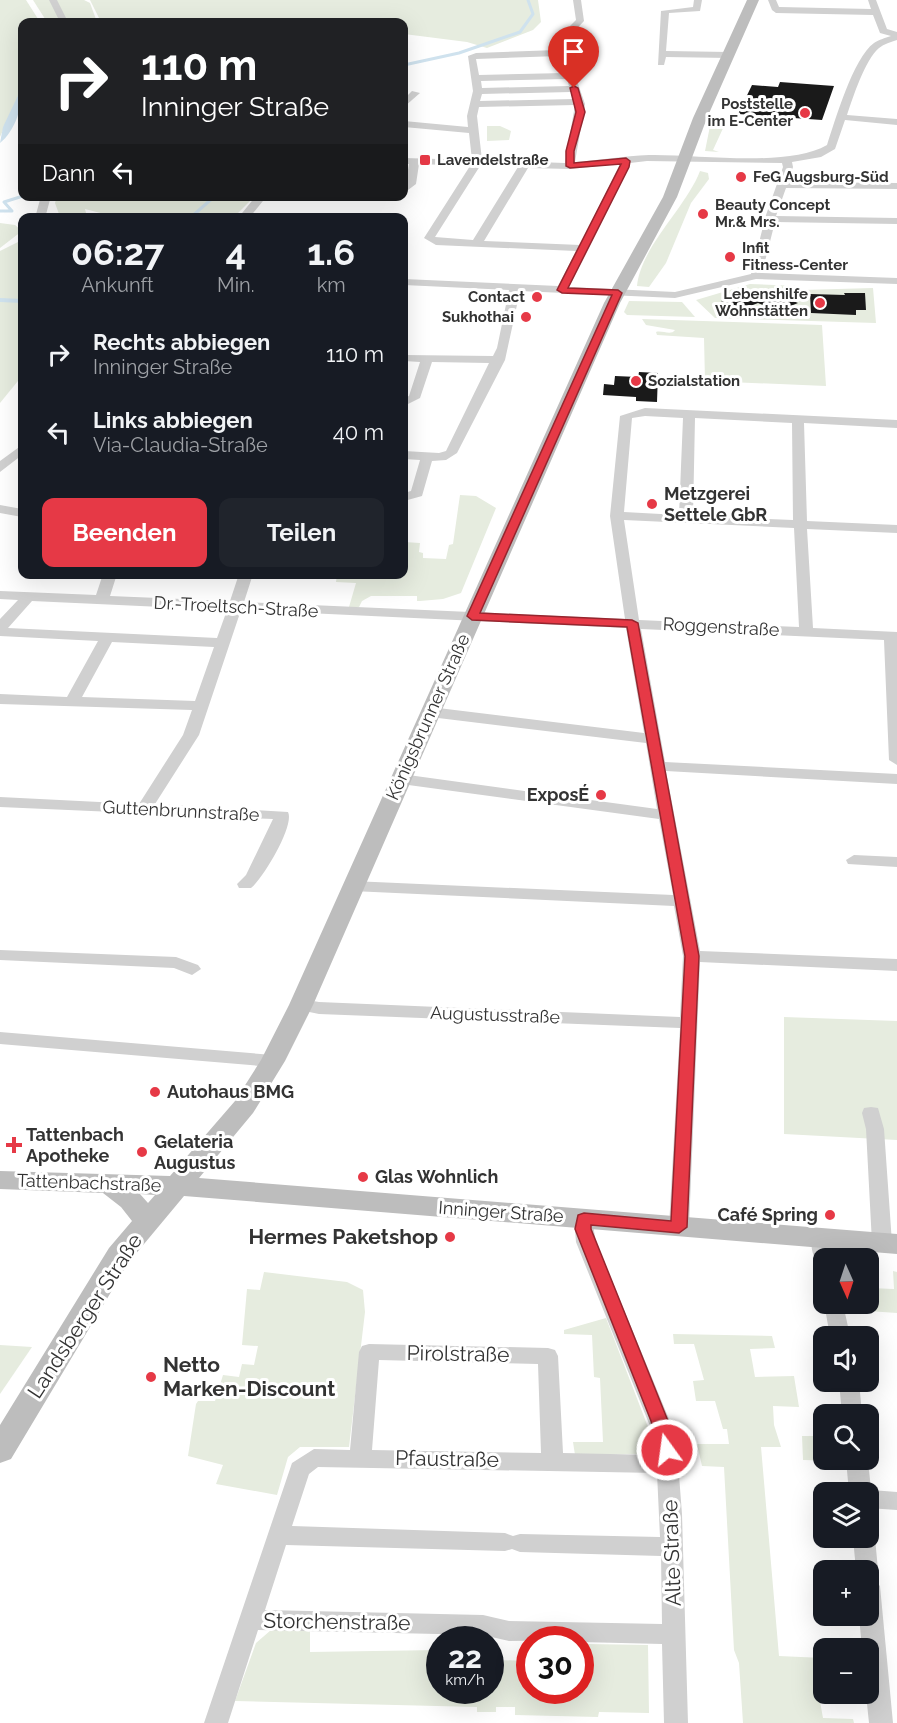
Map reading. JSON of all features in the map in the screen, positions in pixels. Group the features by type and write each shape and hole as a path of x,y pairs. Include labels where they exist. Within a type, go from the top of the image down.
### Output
{"main road":[{"name":"Königsbrunner Straße","path":"177,1186 244,1107 273,1061 301,1005 472,616 618,293 670,197 700,118 753,0"},
{"name":"Tattenbachstraße","path":"0,1180 177,1186"},
{"path":"108,1183 130,1200 147,1220"},
{"name":"Inninger Straße","path":"177,1186 679,1227 822,1248 890,1244"},
{"name":"Landsberger Straße","path":"0,1451 119,1255 177,1186"}],"street":[{"path":"52,0 62,18"},
{"path":"570,166 570,151 580,112 579,102 561,52 562,38 580,21 577,0"},
{"path":"698,0 697,9 665,11 661,58 729,56"},
{"path":"772,0 776,10 876,12"},
{"path":"872,0 883,30 897,36"},
{"path":"408,187 411,184 409,162 570,166 647,158 786,160 805,158 825,152 831,147 850,91 872,50 878,44 897,36"},
{"path":"561,52 485,54 471,58 478,91 474,104 472,130 477,163 429,238 477,243 583,248"},
{"path":"472,66 564,64"},
{"path":"475,78 569,75"},
{"path":"478,91 574,88"},
{"path":"408,100 415,93"},
{"path":"474,104 579,102"},
{"path":"842,117 897,122"},
{"path":"408,124 472,130"},
{"path":"756,276 788,167 786,160"},
{"path":"562,290 626,161"},
{"path":"477,243 525,165"},
{"path":"782,185 897,186"},
{"path":"247,213 258,201"},
{"path":"772,219 897,221"},
{"path":"408,282 618,293 684,294 756,276 897,281"},
{"path":"408,456 441,457 451,453 503,348 515,288"},
{"path":"408,358 498,360"},
{"path":"408,400 414,398 427,358"},
{"path":"679,1227 692,956 632,623 617,516 626,416 632,413 689,414 897,424"},
{"path":"686,519 689,414"},
{"path":"798,419 806,631"},
{"path":"0,468 18,452"},
{"path":"408,495 417,493 427,457"},
{"path":"0,509 18,512"},
{"path":"617,516 897,529"},
{"path":"101,601 108,579"},
{"path":"144,809 191,735 244,579"},
{"name":"Dr.-Troeltsch-Straße","path":"0,595 472,616"},
{"path":"0,630 28,597"},
{"name":"Roggenstraße","path":"472,616 894,636"},
{"path":"0,630 222,643"},
{"path":"894,636 897,760"},
{"path":"72,701 108,637"},
{"path":"0,699 202,706"},
{"path":"430,712 653,739"},
{"path":"658,766 897,779"},
{"path":"401,779 667,815"},
{"name":"Guttenbrunnstraße","path":"0,802 282,815 281,824 253,878 244,884"},
{"path":"854,860 897,862"},
{"path":"352,886 683,901"},
{"path":"0,955 176,963 192,969"},
{"path":"692,956 897,964"},
{"name":"Augustusstraße","path":"301,1005 319,1008 690,1023"},
{"path":"0,1038 273,1061"},
{"path":"871,1113 890,1244"},
{"name":"Alte Straße","path":"584,1219 586,1242 665,1436 672,1547 676,1723"},
{"name":"Pirolstraße","path":"360,1458 369,1352 548,1356 552,1461"},
{"name":"Pfaustraße","path":"216,1723 300,1469 314,1458 668,1464"},
{"path":"879,1500 897,1501"},
{"path":"278,1535 672,1547"},
{"name":"Storchenstraße","path":"250,1620 483,1625 509,1632 675,1634"},
{"path":"872,1626 881,1723"}],"shaded area":[{"path":"0,0 26,0 37,18 18,18 18,96 0,137"},
{"path":"33,0 84,0 90,3 96,18 44,18"},
{"path":"90,0 538,0 541,22 533,30 487,48 467,42 408,35 408,18 99,18"},
{"path":"712,116 733,120 727,120 713,150 719,152 705,151"},
{"path":"487,126 500,126 511,131 509,140 487,141"},
{"path":"700,171 708,173 709,179 691,203 666,263 649,287 637,286 640,271 647,256 685,199"},
{"path":"56,201 250,201 238,213 100,213 85,209 86,213 59,213"},
{"path":"0,223 15,225 18,228 18,234 0,248"},
{"path":"18,242 18,381 0,403 0,251"},
{"path":"750,284 799,286 802,290 873,288 876,323 715,318 696,300"},
{"path":"629,301 682,302 695,317 627,315 624,312"},
{"path":"642,319 822,325 826,386 705,381 704,338 657,335 656,332 671,333 675,330 646,325"},
{"path":"460,495 476,496 496,508 461,593 443,599 420,601 417,601 417,596 371,596 362,601 359,607 349,607 356,583 336,582 336,579 408,579 408,542 420,543 419,552 423,553 423,558 446,559 449,545 453,544"},
{"path":"784,1017 897,1021 897,1140 784,1134"},
{"path":"893,1271 897,1272 897,1313 879,1312 879,1288 894,1289"},
{"path":"264,1272 347,1282 363,1290 365,1312 349,1447 300,1447 288,1457 277,1495 216,1484 223,1465 188,1456 198,1401 215,1401 223,1375 239,1377 242,1364 254,1365 258,1346 242,1345 247,1289 260,1290"},
{"path":"606,1318 648,1427 648,1449 638,1454 575,1455 573,1442 603,1442 600,1378 594,1377 592,1335 564,1334 564,1330"},
{"path":"673,1334 772,1336 775,1348 750,1349 755,1377 794,1376 799,1407 773,1406 774,1425 781,1447 761,1447 779,1656 813,1658 813,1704 820,1704 823,1718 853,1719 854,1723 743,1723 739,1663 734,1650 724,1467 702,1466 697,1444 729,1444 727,1429 723,1429 715,1401 696,1401 693,1381 704,1380 694,1344 674,1344"},
{"path":"0,1345 32,1347 0,1394"},
{"path":"802,1436 813,1436 813,1460 803,1460"},
{"path":"271,1630 310,1630 310,1652 426,1650 426,1704 504,1704 504,1660 516,1661 516,1704 594,1704 594,1644 648,1645 649,1713 599,1712 598,1717 515,1715 515,1707 496,1707 496,1712 477,1712 477,1707 235,1701 256,1643"}],"water":[{"path":"18,95 17,118 10,132 0,143 3,127"}],"building":[{"path":"780,82 834,86 822,120 738,114 752,85 778,87"},
{"name":"Lebenshilfe Wohnstätten","path":"844,293 865,293 866,310 856,310 856,315 811,313 810,294 845,295"},
{"path":"739,294 759,302 778,295 798,303 778,311 758,303 740,310 721,301"},
{"name":"Sozialstation","path":"639,372 658,373 657,402 636,401 636,397 603,395 604,384 614,385 615,376 638,377"}],"waterway":[{"path":"408,64 459,53 520,32 533,14 528,0"},
{"path":"0,211 12,211 4,202 18,198"},
{"path":"196,213 209,201"},
{"path":"0,300 18,301"}],"place":[{"name":"Poststelle im E-Center","path":"805,113"},
{"name":"Lavendelstraße","path":"425,160"},
{"name":"FeG Augsburg-Süd","path":"741,177"},
{"name":"Beauty Concept Mr.& Mrs.","path":"703,214"},
{"name":"Infit Fitness-Center","path":"730,257"},
{"name":"Contact","path":"537,297"},
{"name":"Lebenshilfe Wohnstätten","path":"820,303"},
{"name":"Sukhothai","path":"526,317"},
{"name":"Sozialstation","path":"636,381"},
{"name":"Metzgerei Settele GbR","path":"652,504"},
{"name":"ExposÉ","path":"601,795"},
{"name":"Autohaus BMG","path":"155,1092"},
{"name":"Tattenbach Apotheke","path":"14,1145"},
{"name":"Gelateria Augustus","path":"142,1152"},
{"name":"Glas Wohnlich","path":"363,1177"},
{"name":"Café Spring","path":"830,1215"},
{"name":"Hermes Paketshop","path":"450,1237"},
{"name":"Netto Marken-Discount","path":"151,1377"}],"route":[{"path":"574,88 580,112 570,151 570,166 626,161 562,290 618,293 472,616 632,623 692,956 679,1227 584,1219 583,1229 586,1242 660,1421 667,1450"}]}
